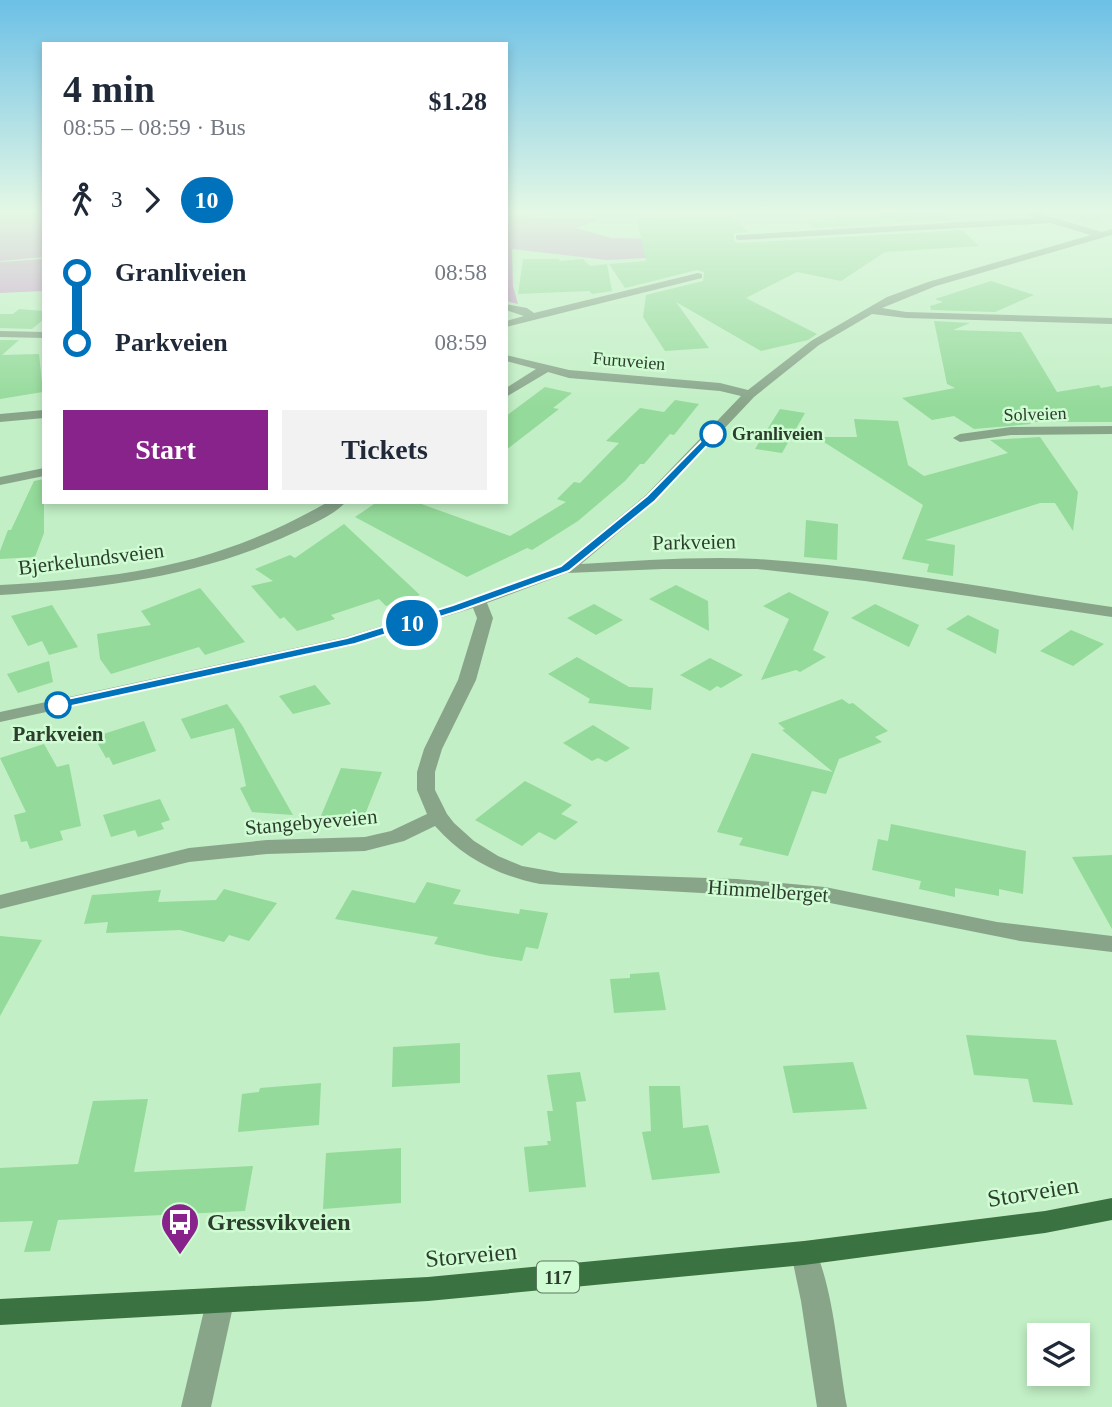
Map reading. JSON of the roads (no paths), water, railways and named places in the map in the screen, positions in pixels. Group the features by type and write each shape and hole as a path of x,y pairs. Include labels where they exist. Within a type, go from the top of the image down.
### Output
{"main road":[{"name":"Storveien","path":"0,1312 428,1289 803,1253 1045,1222 1112,1209"}],"street":[{"path":"508,323 595,302 619,292 698,276"},
{"path":"565,569 651,498 750,394 815,343 869,310 932,284 961,276"},
{"path":"508,307 523,310 533,317"},
{"path":"869,310 906,316 1112,321"},
{"path":"0,334 42,335"},
{"name":"Furuveien","path":"508,358 569,374 720,387 750,394"},
{"path":"508,392 546,368"},
{"path":"0,418 42,414"},
{"name":"Solveien","path":"960,438 1011,431 1112,430"},
{"path":"0,481 42,472"},
{"name":"Bjerkelundsveien","path":"0,590 131,579 209,563 274,538 335,504"},
{"name":"Parkveien","path":"0,717 350,641 478,601 565,569 663,564 757,564 865,576 1112,612"},
{"path":"438,817 426,790 426,772 433,749 467,680 485,618 478,601"},
{"name":"Stangebyeveien","path":"0,902 189,855 267,847 365,844 397,836 438,817"},
{"name":"Himmelberget","path":"438,817 452,835 471,849 498,864 530,875 809,891 873,901 1036,937 1112,944"},
{"path":"803,1253 815,1301 832,1407"},
{"path":"196,1407 220,1302"}],"place":[{"name":"Granliveien","path":"713,434"},
{"name":"Parkveien","path":"58,705"},
{"name":"Gressvikveien","path":"180,1256"}]}
